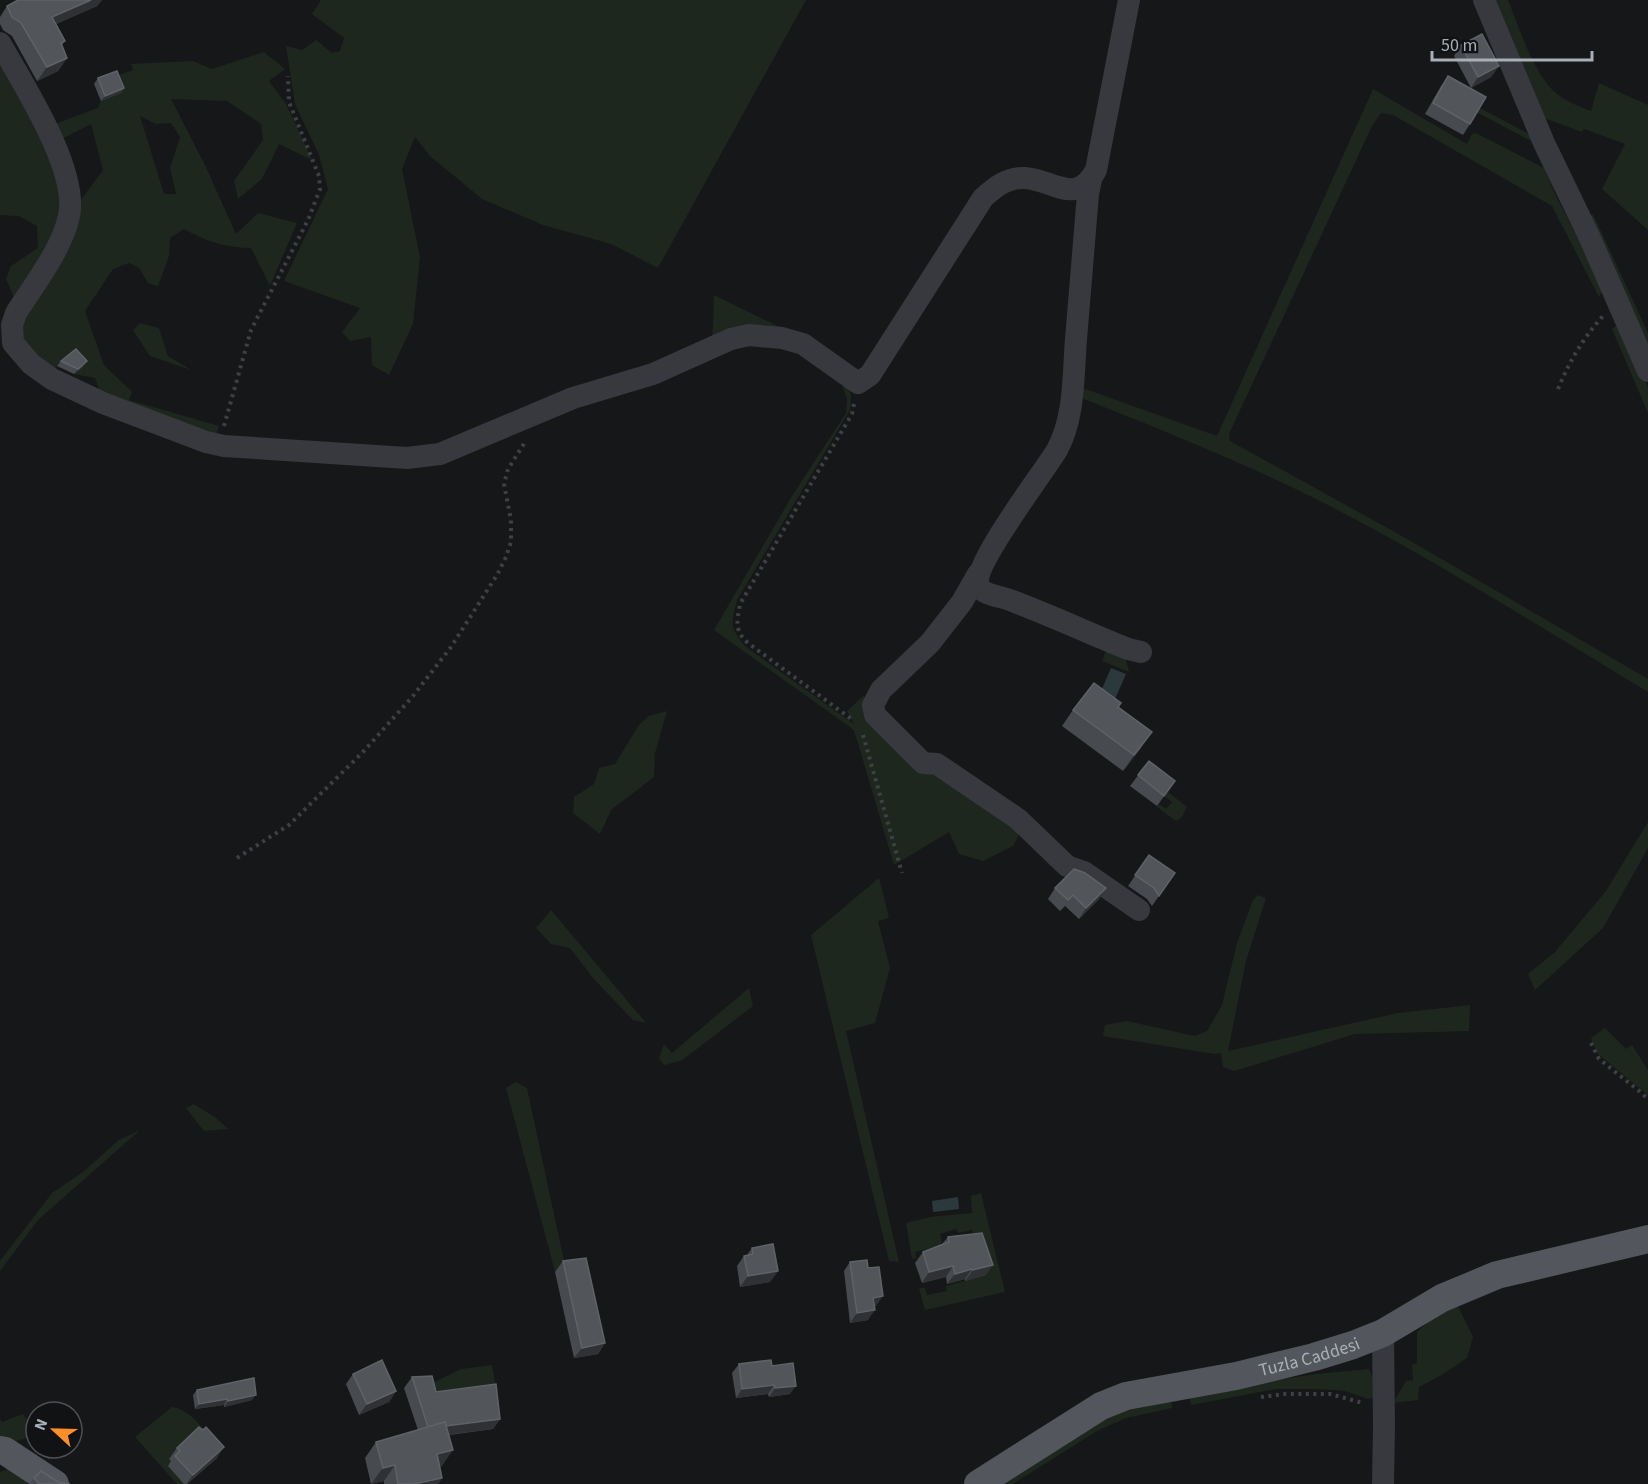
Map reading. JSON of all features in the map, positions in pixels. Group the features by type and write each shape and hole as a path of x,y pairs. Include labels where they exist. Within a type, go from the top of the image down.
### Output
{"main road":[{"name":"Tuzla Caddesi","path":"978,1484 1101,1406 1126,1396 1236,1376 1314,1357 1383,1333 1442,1298 1497,1275 1648,1239"},
{"path":"2,1452 55,1484"}],"street":[{"path":"1129,0 1096,170 1088,194 1071,412 1057,450 1026,494 962,602 930,643 881,690 873,705 875,715 923,764 937,764 974,789 1018,819 1067,866 1084,872 1139,910"},
{"path":"1484,0 1544,143 1648,371"},
{"path":"0,43 56,147 71,197 69,217 61,238 43,272 16,313 12,325 13,342 31,364 52,379 103,403 206,442 219,444 407,458 440,454 573,398 652,374 731,339 749,335 782,338 803,344 858,383 870,375 983,198 999,184 1026,178 1057,188 1069,189 1083,187 1091,180"},
{"path":"978,574 980,588 984,592 1007,599 1128,650 1141,652"},
{"path":"1383,1333 1383,1484"}],"path":[{"path":"219,444 251,330 299,239 320,189 319,176 289,102 288,76"},
{"path":"1558,389 1567,366 1589,330 1617,301"},
{"path":"858,383 852,414 755,575 740,604 736,624 740,636 748,644 861,728 902,873"},
{"path":"237,858 289,825 355,760 413,696 451,647 506,557 511,542 511,520 504,484 508,469 549,409"},
{"path":"1590,1043 1599,1059 1648,1100"},
{"path":"1253,1399 1286,1394 1330,1394 1384,1409"}],"shaded area":[{"path":"321,0 806,0 658,268 611,244 543,225 482,199 430,156 415,137 402,169 420,257 413,324 389,375 372,365 371,337 350,341 342,332 360,308 284,281 328,189 319,155 295,104 286,46 302,50 316,40 332,53 340,51 344,38 312,14"},
{"path":"1491,0 1508,0 1522,37 1541,76 1561,97 1591,111 1599,83 1648,105 1648,230 1602,189 1625,144 1541,117"},
{"path":"264,52 285,69 269,81 286,104 312,160 279,144 262,179 238,199 234,181 263,140 261,124 227,101 171,99 205,165 236,234 258,213 297,223 270,286 251,248 216,243 184,229 170,238 169,256 158,286 148,283 139,268 129,263 113,269 85,311 104,365 132,392 129,400 219,426 214,441 103,400 95,378 74,374 72,354 51,371 21,347 21,314 78,204 103,170 91,124 58,141 52,125 98,108 101,101 120,93 114,77 133,70 131,64 193,61 212,69","holes":["140,116 156,124 171,123 180,137 170,168 176,194 164,194"]},
{"path":"0,65 45,140 67,204 17,305 6,279 11,266 38,248 37,226 19,216 0,215"},
{"path":"1373,89 1467,144 1472,134 1476,133 1544,168 1604,288 1599,297 1552,206 1393,115 1381,113 1372,126 1229,434 1230,441 1402,536 1648,679 1648,692 1446,570 1322,502 1170,433 1076,396 1077,386 1217,436"},
{"path":"1478,107 1533,136 1535,143 1476,112"},
{"path":"1593,214 1648,333 1648,357 1587,219"},
{"path":"714,295 796,335 712,345"},
{"path":"1620,322 1648,387 1648,413 1612,329"},
{"path":"140,323 159,328 168,356 191,370 150,356 133,330"},
{"path":"788,343 847,383 851,396 850,410 737,600 733,621 734,630 746,647 854,724 847,711 864,695 863,711 1020,833 1013,846 983,861 959,854 949,832 894,865 854,730 714,630 792,496 846,413 847,399 841,382"},
{"path":"1108,645 1126,660 1129,672 1102,661"},
{"path":"1111,668 1126,674 1112,706 1097,700"},
{"path":"667,711 655,753 654,777 611,810 600,834 573,813 574,797 594,784 599,768 615,764 639,725 649,716"},
{"path":"1168,792 1187,807 1182,817 1176,821 1157,807 1159,804 1166,809 1172,802 1164,796"},
{"path":"1648,822 1648,848 1603,928 1535,990 1528,974 1554,953 1606,891"},
{"path":"879,878 889,918 878,921 890,968 875,1023 846,1031 899,1262 889,1261 811,935"},
{"path":"1258,895 1266,898 1246,961 1228,1051 1398,1013 1470,1005 1469,1031 1355,1034 1234,1071 1223,1067 1221,1053 1214,1054 1103,1036 1105,1025 1127,1021 1195,1036 1207,1031 1222,1005 1237,943 1253,900"},
{"path":"551,910 646,1023 633,1020 593,978 570,948 551,944 536,928"},
{"path":"749,988 753,1006 681,1061 664,1065 659,1058 664,1044 672,1053"},
{"path":"1605,1028 1626,1049 1632,1045 1648,1070 1648,1095 1598,1054 1591,1038"},
{"path":"516,1082 527,1088 566,1270 555,1272 506,1088"},
{"path":"194,1104 228,1129 204,1131 186,1108"},
{"path":"140,1130 38,1220 0,1271 0,1261 52,1193 83,1172 119,1140"},
{"path":"981,1193 1005,1292 925,1310 919,1288 925,1288 927,1295 947,1291 946,1286 985,1275 972,1230 958,1233 956,1229 940,1234 942,1242 939,1246 915,1252 916,1258 912,1259 906,1223 930,1217 972,1213 971,1196"},
{"path":"958,1197 959,1209 933,1212 932,1201"},
{"path":"1457,1304 1473,1337 1467,1358 1419,1387 1418,1400 1393,1403 1406,1381 1413,1380 1412,1365 1417,1363 1417,1332 1435,1315"},
{"path":"492,1365 498,1399 446,1400 425,1387 461,1369"},
{"path":"1369,1369 1380,1396 1368,1399 1345,1391 1276,1389 1191,1405 1189,1393 1316,1374"},
{"path":"1171,1398 1172,1408 1126,1418 1097,1431 1013,1484 995,1484 1121,1407"},
{"path":"172,1407 192,1417 218,1447 187,1484 177,1484 135,1437"},
{"path":"23,1414 24,1439 13,1442 0,1441 0,1419 2,1422"},
{"path":"16,1466 33,1484 0,1484 0,1472"}],"building":[{"path":"18,0 91,0 52,17 65,41 61,43 67,58 47,67 21,23 12,17 7,6"},
{"path":"1482,34 1499,66 1478,77 1461,45"},
{"path":"117,71 124,88 105,96 98,78"},
{"path":"1448,76 1486,97 1470,124 1433,103"},
{"path":"76,349 87,361 78,369 61,361"},
{"path":"1094,683 1121,703 1118,707 1152,732 1134,755 1073,710"},
{"path":"1149,761 1175,781 1164,796 1138,775"},
{"path":"1149,855 1175,873 1159,896 1154,888 1135,875"},
{"path":"1074,869 1085,873 1106,888 1086,908 1073,895 1068,900 1055,888"},
{"path":"982,1233 993,1265 955,1274 953,1266 929,1272 923,1252 949,1242 948,1237"},
{"path":"773,1244 778,1271 748,1276 744,1256 753,1254 752,1248"},
{"path":"586,1258 605,1343 582,1348 563,1261"},
{"path":"867,1260 868,1268 879,1267 883,1296 873,1298 875,1310 857,1313 850,1262"},
{"path":"382,1360 396,1391 367,1404 353,1374"},
{"path":"771,1360 772,1366 793,1363 796,1386 775,1388 774,1385 742,1389 739,1364"},
{"path":"432,1376 436,1392 496,1384 500,1419 446,1426 445,1422 428,1427 412,1377"},
{"path":"254,1378 256,1395 199,1404 197,1390"},
{"path":"445,1422 453,1450 437,1454 442,1478 414,1484 398,1484 395,1465 383,1468 376,1442"},
{"path":"199,1427 203,1430 206,1427 224,1447 193,1475 175,1456 180,1451 177,1448"},
{"path":"41,1471 58,1482 70,1484 39,1484 34,1478"}]}
